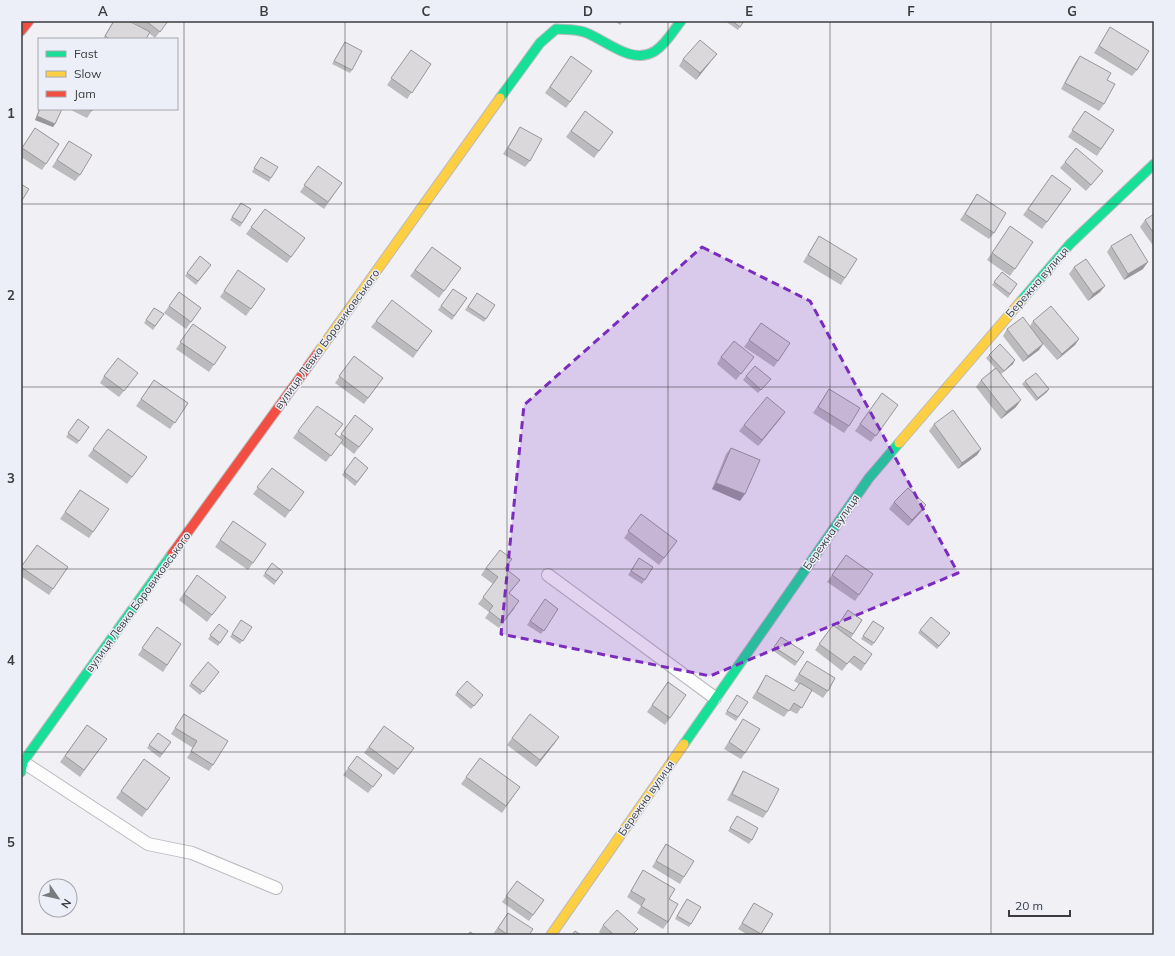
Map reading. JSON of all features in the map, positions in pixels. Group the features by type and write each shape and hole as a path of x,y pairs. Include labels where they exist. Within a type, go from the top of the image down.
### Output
{"street":[{"path":"21,31 29,21"},
{"name":"вулиця Левка Боровиковського","path":"22,767 540,44 556,29 584,32 621,50 640,56 650,54 660,47 681,21"},
{"name":"Бережна вулиця","path":"551,935 869,478 1070,244 1154,164"}],"lane":[{"path":"548,575 715,698"},
{"path":"22,767 70,792 148,844 192,853 276,888"}],"highlighted area":[{"path":"702,247 810,301 958,573 710,676 501,634 524,405"}],"building":[{"path":"114,21 129,21 150,32 147,38 108,38 105,36"},
{"path":"146,21 168,21 160,32"},
{"path":"732,21 744,21 740,27"},
{"path":"1110,27 1149,51 1137,70 1099,46"},
{"path":"700,40 717,54 700,73 683,59"},
{"path":"345,42 362,51 352,70 334,61"},
{"path":"411,50 431,64 412,93 391,78"},
{"path":"571,56 592,71 570,102 550,87"},
{"path":"1080,56 1111,73 1107,80 1115,84 1104,104 1065,83"},
{"path":"40,110 62,110 55,124 37,116"},
{"path":"585,111 613,132 599,151 571,131"},
{"path":"1085,111 1114,130 1101,149 1072,130"},
{"path":"520,127 542,139 530,161 508,148"},
{"path":"35,128 59,144 46,164 22,148"},
{"path":"69,141 92,155 80,175 57,160"},
{"path":"1076,148 1103,171 1091,185 1065,162"},
{"path":"261,157 278,167 271,178 254,168"},
{"path":"318,166 342,183 328,202 304,185"},
{"path":"1052,175 1071,189 1047,222 1028,209"},
{"path":"21,184 29,189 21,202"},
{"path":"977,194 1006,213 994,233 965,214"},
{"path":"241,203 251,209 242,223 232,217"},
{"path":"265,209 305,238 291,257 251,227"},
{"path":"1154,214 1154,234 1145,220"},
{"path":"1010,226 1033,242 1015,269 992,253"},
{"path":"1131,234 1148,262 1128,274 1111,246"},
{"path":"819,236 857,259 845,278 808,255"},
{"path":"432,247 461,268 444,291 415,270"},
{"path":"200,256 211,265 198,281 187,273"},
{"path":"1086,259 1105,286 1093,294 1074,267"},
{"path":"238,270 265,289 251,309 224,291"},
{"path":"1002,272 1017,284 1010,294 994,282"},
{"path":"453,289 467,298 454,316 441,306"},
{"path":"179,292 201,308 191,322 169,306"},
{"path":"477,293 495,305 486,319 468,307"},
{"path":"392,300 432,331 417,351 376,321"},
{"path":"1051,306 1079,339 1062,354 1033,321"},
{"path":"154,308 164,314 155,326 146,320"},
{"path":"1023,317 1043,344 1028,356 1007,329"},
{"path":"761,323 790,343 778,361 749,340"},
{"path":"193,324 226,347 214,365 180,342"},
{"path":"734,341 754,357 741,374 721,357"},
{"path":"1000,344 1015,360 1004,371 989,355"},
{"path":"354,356 383,378 368,398 339,376"},
{"path":"118,358 138,373 124,391 104,376"},
{"path":"755,366 771,379 761,390 746,376"},
{"path":"996,368 1021,400 1006,412 981,380"},
{"path":"1036,373 1049,389 1038,398 1025,381"},
{"path":"154,380 188,403 175,423 141,399"},
{"path":"829,389 860,408 849,426 818,407"},
{"path":"882,393 898,405 876,436 860,424"},
{"path":"767,397 785,412 762,440 744,425"},
{"path":"317,406 343,424 335,434 343,440 331,456 298,431"},
{"path":"953,410 981,449 962,463 934,424"},
{"path":"355,415 373,429 359,447 341,434"},
{"path":"78,419 89,427 79,441 68,433"},
{"path":"108,429 147,457 132,477 93,449"},
{"path":"731,448 760,460 745,494 716,483"},
{"path":"355,457 368,468 357,482 344,472"},
{"path":"272,468 304,492 290,511 257,487"},
{"path":"908,488 926,505 912,520 894,502"},
{"path":"80,490 109,509 93,532 65,512"},
{"path":"641,514 677,541 664,558 628,531"},
{"path":"233,521 266,544 253,563 220,540"},
{"path":"37,545 68,567 53,589 21,567"},
{"path":"500,550 512,559 505,568 520,580 509,593 519,601 503,622 489,611 493,606 483,597 498,577 486,568"},
{"path":"846,555 873,574 859,595 832,575"},
{"path":"639,558 653,567 645,580 631,571"},
{"path":"272,563 283,572 276,581 265,573"},
{"path":"197,575 226,597 212,615 184,594"},
{"path":"545,599 558,609 544,631 530,621"},
{"path":"848,610 862,620 853,634 838,625"},
{"path":"931,617 950,633 939,646 920,630"},
{"path":"241,620 252,627 243,641 232,634"},
{"path":"873,621 884,628 874,643 863,636"},
{"path":"219,624 228,631 220,643 210,635"},
{"path":"833,625 872,654 865,664 854,656 847,664 819,644"},
{"path":"157,627 181,644 167,665 142,648"},
{"path":"781,637 804,652 797,662 774,647"},
{"path":"807,661 835,678 828,691 799,674"},
{"path":"208,662 219,672 203,692 191,683"},
{"path":"766,675 794,691 800,683 812,690 802,708 794,703 789,711 757,692"},
{"path":"467,681 483,695 474,706 457,692"},
{"path":"668,682 686,695 670,718 652,705"},
{"path":"737,695 748,702 738,717 727,711"},
{"path":"184,714 228,741 213,765 191,751 197,741 175,728"},
{"path":"530,714 559,737 540,760 512,738"},
{"path":"743,719 760,729 745,753 729,742"},
{"path":"87,725 107,739 84,770 65,756"},
{"path":"384,726 414,748 398,769 369,747"},
{"path":"158,733 171,742 162,754 149,745"},
{"path":"357,756 382,775 373,787 348,768"},
{"path":"480,758 520,787 506,806 466,777"},
{"path":"144,759 170,778 147,810 121,791"},
{"path":"743,771 779,789 767,812 732,794"},
{"path":"737,816 758,828 752,840 730,828"},
{"path":"666,844 694,861 684,877 656,861"},
{"path":"643,870 675,889 669,899 678,904 668,922 641,906 645,899 631,891"},
{"path":"517,881 544,900 533,915 506,896"},
{"path":"687,899 701,907 691,924 677,916"},
{"path":"754,903 773,914 761,934 742,923"},
{"path":"617,910 638,929 632,935 614,935 603,925"},
{"path":"508,913 533,929 529,935 508,935 498,928"},
{"path":"575,931 581,935 572,935"},
{"path":"470,932 475,935 468,935"}],"traffic: fast":[{"path":"500,98 540,43 556,29 584,32 618,50 637,55 646,55 663,45 681,21"},
{"path":"1021,301 1070,244 1154,164"},
{"path":"684,744 869,478 899,443"},
{"path":"21,772 23,762 172,554"}],"traffic: slow":[{"path":"317,354 500,98"},
{"path":"899,443 1021,301"},
{"path":"551,935 684,744"}],"traffic: jam":[{"path":"21,31 29,21"},
{"path":"172,554 317,354"}]}
